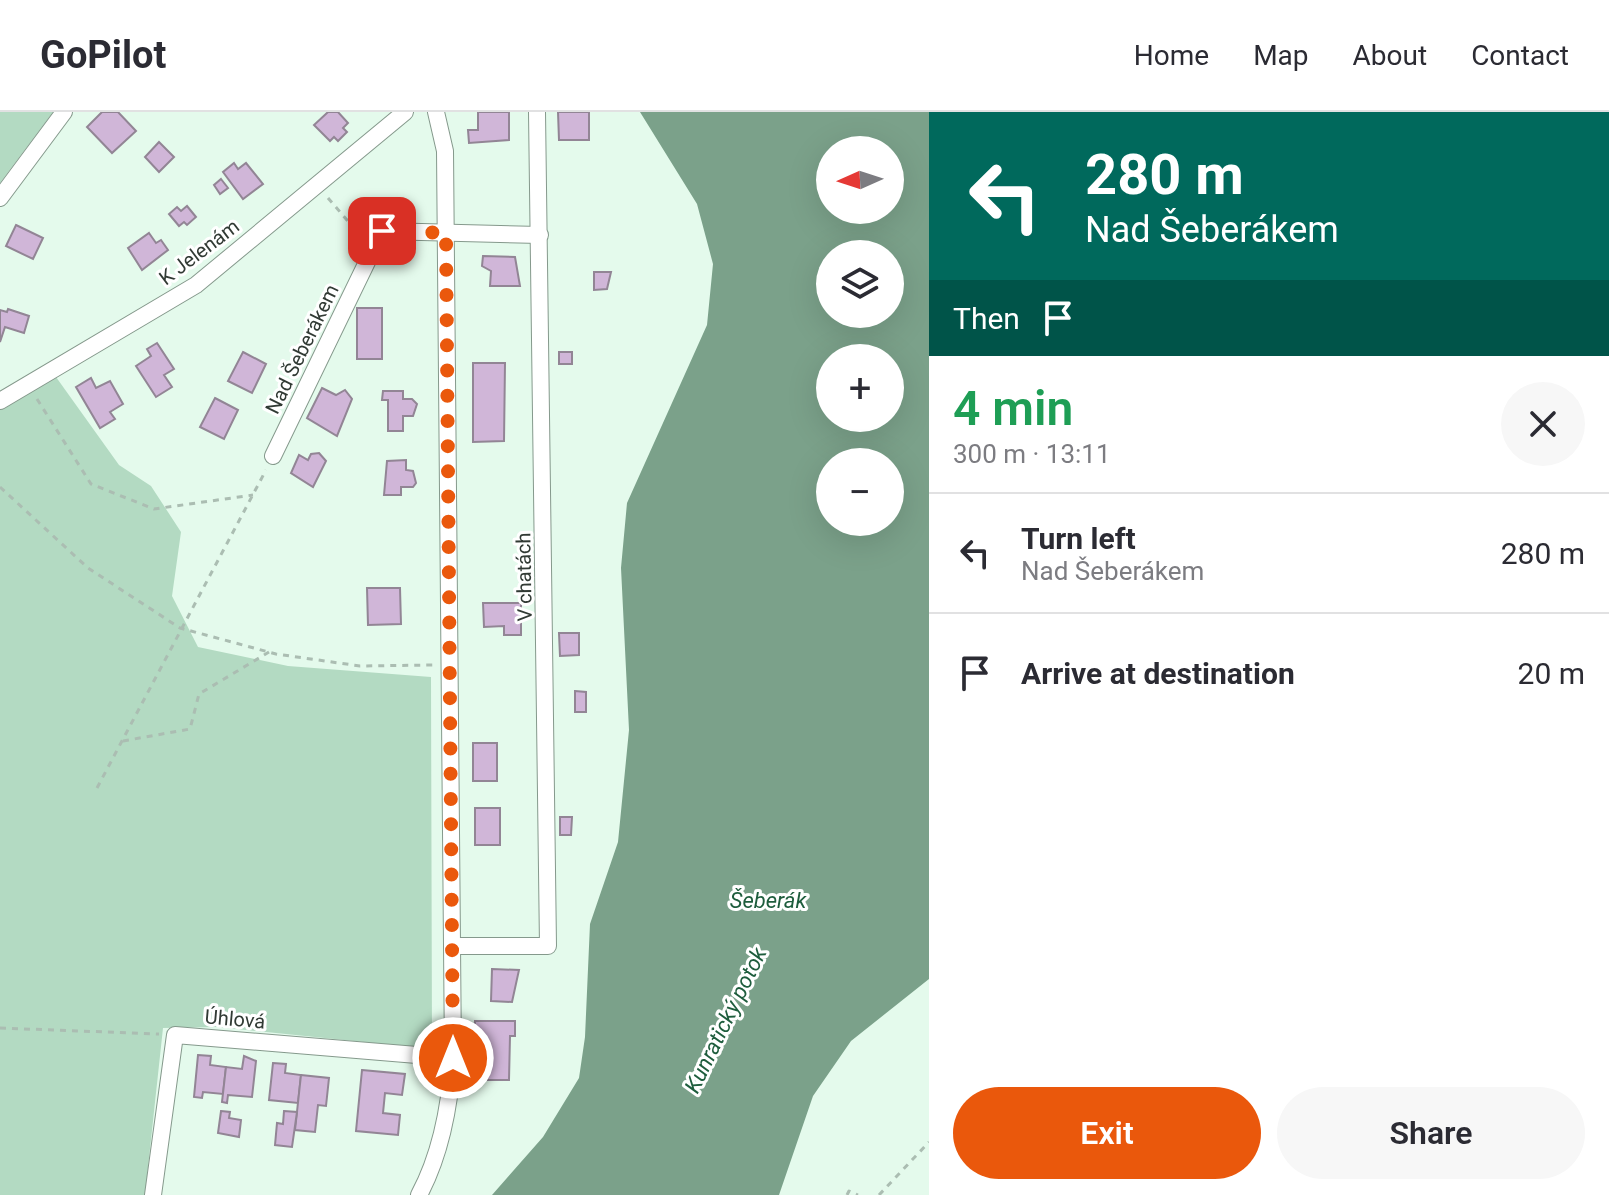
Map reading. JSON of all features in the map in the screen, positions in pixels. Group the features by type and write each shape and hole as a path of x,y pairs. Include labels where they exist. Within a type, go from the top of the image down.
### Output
{"street":[{"path":"0,198 64,112"},
{"name":"K Jelenám","path":"0,401 196,285 405,112"},
{"path":"419,1195 441,1136 451,1090 453,1058 445,151 436,112"},
{"name":"V chatách","path":"452,946 548,946 537,112"},
{"path":"382,231 540,235"},
{"name":"Nad Šeberákem","path":"273,456 382,231"},
{"name":"Úhlová","path":"153,1195 175,1035 453,1058"}],"path":[{"path":"317,185 353,227 382,231"},
{"path":"28,384 91,484 154,509 253,495"},
{"path":"97,788 273,456"},
{"path":"0,487 88,568 180,628 269,652 360,666 449,665"},
{"path":"123,741 190,729 199,694 269,652"},
{"path":"0,1028 175,1035"},
{"path":"879,1195 929,1142"},
{"path":"847,1195 849,1191 858,1195"}],"shaded area":[{"path":"0,112 53,112 0,183"},
{"path":"56,377 119,465 151,486 181,532 172,596 198,647 288,666 431,677 432,1049 217,1027 163,1028 145,1195 0,1195 0,407"}],"water":[{"name":"Šeberák","path":"640,112 929,112 929,979 851,1041 813,1096 779,1195 492,1195 543,1137 579,1078 585,1037 590,924 618,842 629,730 621,568 627,503 707,325 713,264 697,204"}],"building":[{"path":"102,112 118,112 136,131 112,153 87,127"},
{"path":"328,112 338,112 348,123 343,128 347,132 338,141 334,137 330,141 314,125"},
{"path":"478,112 509,112 509,140 469,143 468,130 478,130"},
{"path":"558,112 589,112 589,140 559,140"},
{"path":"159,142 174,157 159,172 145,157"},
{"path":"234,163 238,169 246,163 263,184 243,199 223,172"},
{"path":"221,179 228,188 220,194 214,185"},
{"path":"187,206 196,217 187,225 184,222 179,226 169,214 177,207 181,211"},
{"path":"16,225 43,238 33,259 6,246"},
{"path":"149,233 156,243 161,240 168,250 142,270 128,248"},
{"path":"483,256 515,257 520,286 490,286 491,271 482,266"},
{"path":"594,272 611,272 607,289 594,290"},
{"path":"357,308 382,308 382,359 357,359"},
{"path":"8,309 29,316 24,333 5,327 0,342 0,310 7,312"},
{"path":"157,343 174,369 164,375 172,387 156,397 136,366 151,356 147,349"},
{"path":"243,352 266,364 252,393 228,381"},
{"path":"559,352 572,352 572,364 559,364"},
{"path":"473,363 505,363 504,441 473,442"},
{"path":"91,378 96,388 110,381 123,404 110,412 115,419 100,428 76,387"},
{"path":"322,388 336,395 345,390 352,399 337,436 307,418"},
{"path":"383,391 403,391 403,399 412,399 417,404 413,416 403,416 403,431 388,431 388,400 382,400"},
{"path":"215,398 238,410 224,439 200,427"},
{"path":"319,453 326,461 313,487 291,473 299,455 308,460 311,454"},
{"path":"406,460 406,470 413,471 416,483 413,487 401,487 401,495 384,495 387,461"},
{"path":"367,588 400,588 401,624 368,625"},
{"path":"483,603 521,603 521,635 504,635 504,626 484,627"},
{"path":"559,633 579,633 579,655 560,656"},
{"path":"575,691 586,692 586,712 575,712"},
{"path":"473,743 497,743 497,781 473,781"},
{"path":"475,808 500,808 500,845 475,845"},
{"path":"560,817 572,817 571,835 560,835"},
{"path":"492,969 519,970 512,1002 491,1001"},
{"path":"475,1021 515,1021 515,1036 510,1036 509,1080 481,1080 482,1041 474,1041"},
{"path":"198,1055 211,1056 210,1065 226,1067 223,1094 203,1092 202,1098 194,1097"},
{"path":"244,1056 256,1061 252,1097 228,1095 227,1103 222,1102 226,1067 242,1069"},
{"path":"273,1063 286,1064 285,1073 301,1075 298,1103 269,1100"},
{"path":"362,1070 405,1074 402,1095 385,1093 383,1113 400,1115 398,1135 356,1131"},
{"path":"301,1075 329,1078 326,1106 318,1105 315,1132 295,1130"},
{"path":"221,1111 230,1112 229,1118 241,1120 239,1137 218,1133"},
{"path":"284,1111 297,1112 292,1147 275,1145 277,1123 283,1124"}],"route":[{"path":"382,231 446,233 453,1058"}],"water label":[{"name":"Kunratický potok","path":"725,1020"}]}
